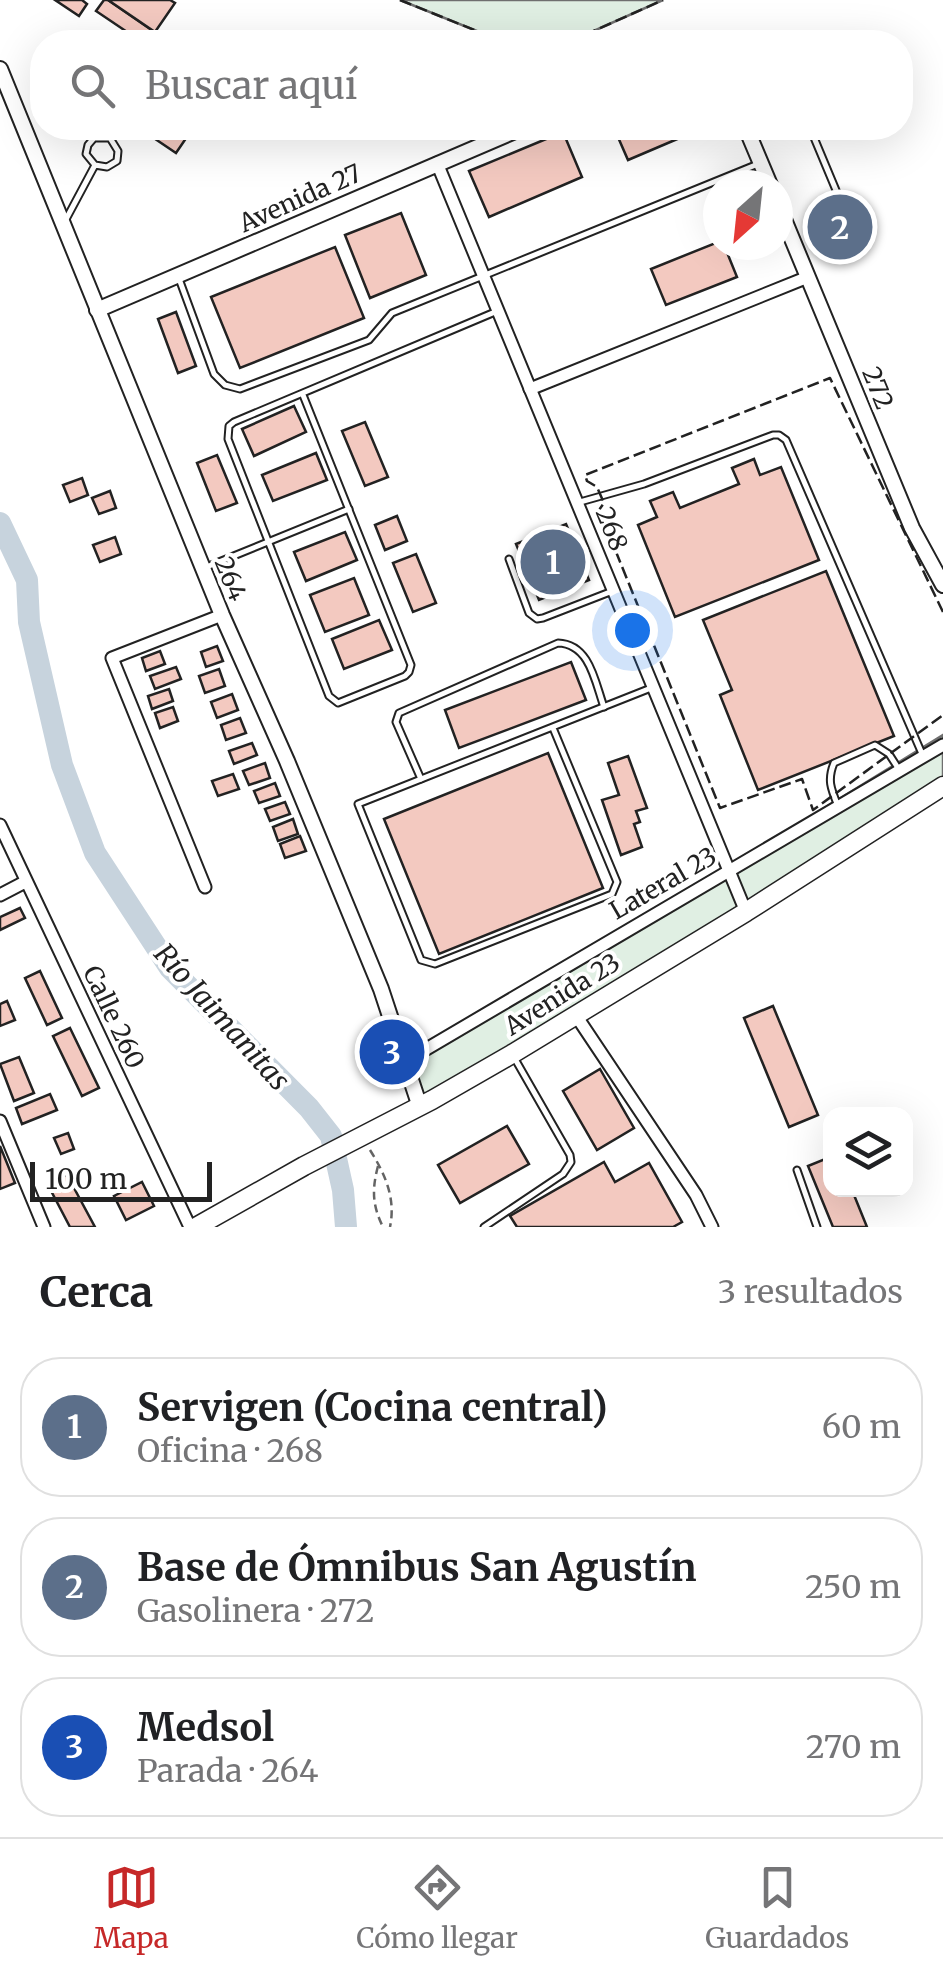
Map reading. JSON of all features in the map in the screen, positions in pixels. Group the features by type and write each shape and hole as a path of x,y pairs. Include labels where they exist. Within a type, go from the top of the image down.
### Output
{"main road":[{"name":"Avenida 23","path":"193,1227 512,1054 943,786"}],"street":[{"name":"264","path":"0,69 222,615 381,989 420,1107"},
{"name":"Avenida 27","path":"96,310 492,140"},
{"path":"751,140 763,170"},
{"name":"268","path":"437,162 746,912"},
{"name":"272","path":"793,241 912,528 943,585"},
{"path":"530,388 808,277"},
{"path":"205,887 112,658 222,615"},
{"name":"Lateral 23","path":"406,1061 943,744"},
{"name":"Calle 260","path":"0,825 193,1227"},
{"path":"0,895 26,882"},
{"path":"576,1014 696,1195 712,1227"},
{"path":"0,1121 44,1227"}],"lane":[{"path":"92,140 86,154 96,165 107,167 117,162 118,151 111,140"},
{"path":"815,140 838,195"},
{"path":"178,276 214,374 225,385 240,389 370,340 392,313 760,163"},
{"path":"63,226 96,165"},
{"path":"303,395 411,665 405,676 342,702 329,696 228,439 228,430 234,422 498,311"},
{"path":"577,502 644,484 773,435 786,440 923,756"},
{"path":"203,569 349,509"},
{"path":"508,558 529,614 536,619 614,590"},
{"path":"421,779 396,722 401,711 558,643 578,649 587,660 604,707"},
{"path":"553,728 617,882 612,894 434,964 421,960 358,804 653,687"},
{"path":"838,806 829,784 834,763 875,746 889,754 900,770"},
{"path":"484,1227 563,1174 571,1162 512,1054"},
{"path":"797,1170 817,1227"}],"path":[{"path":"361,1136 384,1174 393,1208 390,1227"},
{"path":"379,1164 373,1193 382,1227"}],"green space":[{"path":"400,0 663,0 596,30 474,30"},
{"path":"943,735 943,784 420,1105 406,1066"}],"building":[{"path":"55,0 82,0 87,4 79,16"},
{"path":"108,0 152,30 124,30 96,11"},
{"path":"108,0 175,3 156,30"},
{"path":"157,140 185,140 176,153"},
{"path":"544,140 566,140 582,177 489,217 469,171"},
{"path":"619,140 675,140 628,160"},
{"path":"401,213 426,275 370,298 345,235"},
{"path":"335,247 364,318 240,368 211,297"},
{"path":"703,248 703,260 730,260 737,277 666,305 651,269"},
{"path":"176,312 196,366 178,373 158,319"},
{"path":"294,406 306,432 254,456 242,429"},
{"path":"365,422 388,477 365,486 342,431"},
{"path":"316,453 327,480 273,501 262,475"},
{"path":"217,455 237,503 216,511 197,463"},
{"path":"754,459 760,475 781,467 819,560 675,617 638,525 657,517 650,501 673,492 680,508 739,484 732,468"},
{"path":"82,478 88,495 70,502 63,485"},
{"path":"110,491 116,508 99,514 92,498"},
{"path":"397,516 407,541 385,550 375,525"},
{"path":"566,524 589,580 539,600 516,544"},
{"path":"345,532 357,560 306,581 294,552"},
{"path":"115,537 121,554 100,562 93,545"},
{"path":"416,554 436,603 413,612 393,563"},
{"path":"826,571 894,736 758,790 720,695 732,690 703,620"},
{"path":"354,578 369,615 325,632 310,595"},
{"path":"379,620 392,650 344,669 332,639"},
{"path":"217,646 223,661 206,667 201,652"},
{"path":"160,651 165,664 146,671 142,658"},
{"path":"571,662 586,700 459,748 445,710"},
{"path":"176,667 181,679 155,689 150,676"},
{"path":"219,669 225,686 205,693 199,676"},
{"path":"169,689 173,701 152,709 148,696"},
{"path":"232,694 238,710 217,718 211,702"},
{"path":"173,707 178,721 160,728 155,713"},
{"path":"240,718 246,733 226,740 221,725"},
{"path":"252,743 257,755 234,764 229,751"},
{"path":"548,753 603,888 439,954 384,819"},
{"path":"628,756 647,808 636,811 640,822 634,824 642,847 621,855 602,800 619,795 608,763"},
{"path":"265,763 270,778 249,785 243,771"},
{"path":"233,774 239,789 218,796 212,781"},
{"path":"275,783 280,796 259,803 254,791"},
{"path":"285,802 290,814 270,821 265,809"},
{"path":"293,819 298,834 278,841 273,827"},
{"path":"300,836 306,851 285,858 280,844"},
{"path":"20,908 25,918 0,930 0,917"},
{"path":"40,971 62,1018 47,1025 25,978"},
{"path":"7,1001 15,1020 0,1026 0,1004"},
{"path":"773,1006 818,1115 789,1127 744,1018"},
{"path":"70,1028 99,1088 82,1096 53,1036"},
{"path":"19,1057 34,1093 14,1101 0,1064"},
{"path":"600,1069 634,1128 597,1150 563,1091"},
{"path":"50,1094 57,1110 22,1124 16,1108"},
{"path":"507,1126 529,1164 460,1203 438,1165"},
{"path":"68,1133 74,1149 61,1154 54,1138"},
{"path":"0,1146 15,1183 0,1189"},
{"path":"823,1160 823,1197 855,1197 867,1227 833,1227 808,1166"},
{"path":"604,1162 615,1182 649,1163 682,1222 673,1227 517,1227 510,1216"},
{"path":"67,1175 95,1227 70,1227 48,1185"},
{"path":"142,1182 154,1206 126,1220 114,1196"}],"waterway":[{"name":"Río Jaimanitas","path":"0,523 27,580 29,622 62,765 95,853 170,968 309,1108 331,1136 343,1190 346,1227"}],"fence":[{"path":"400,0 474,30"},
{"path":"596,30 663,0"},
{"path":"943,612 830,378 585,475 597,487 604,503 599,510 720,808 802,779 813,810 943,715"}],"place":[{"name":"Base de Ómnibus San Agustín","path":"840,227"},
{"name":"Servigen (Cocina central)","path":"553,562"},
{"name":"Medsol","path":"392,1052"}]}
